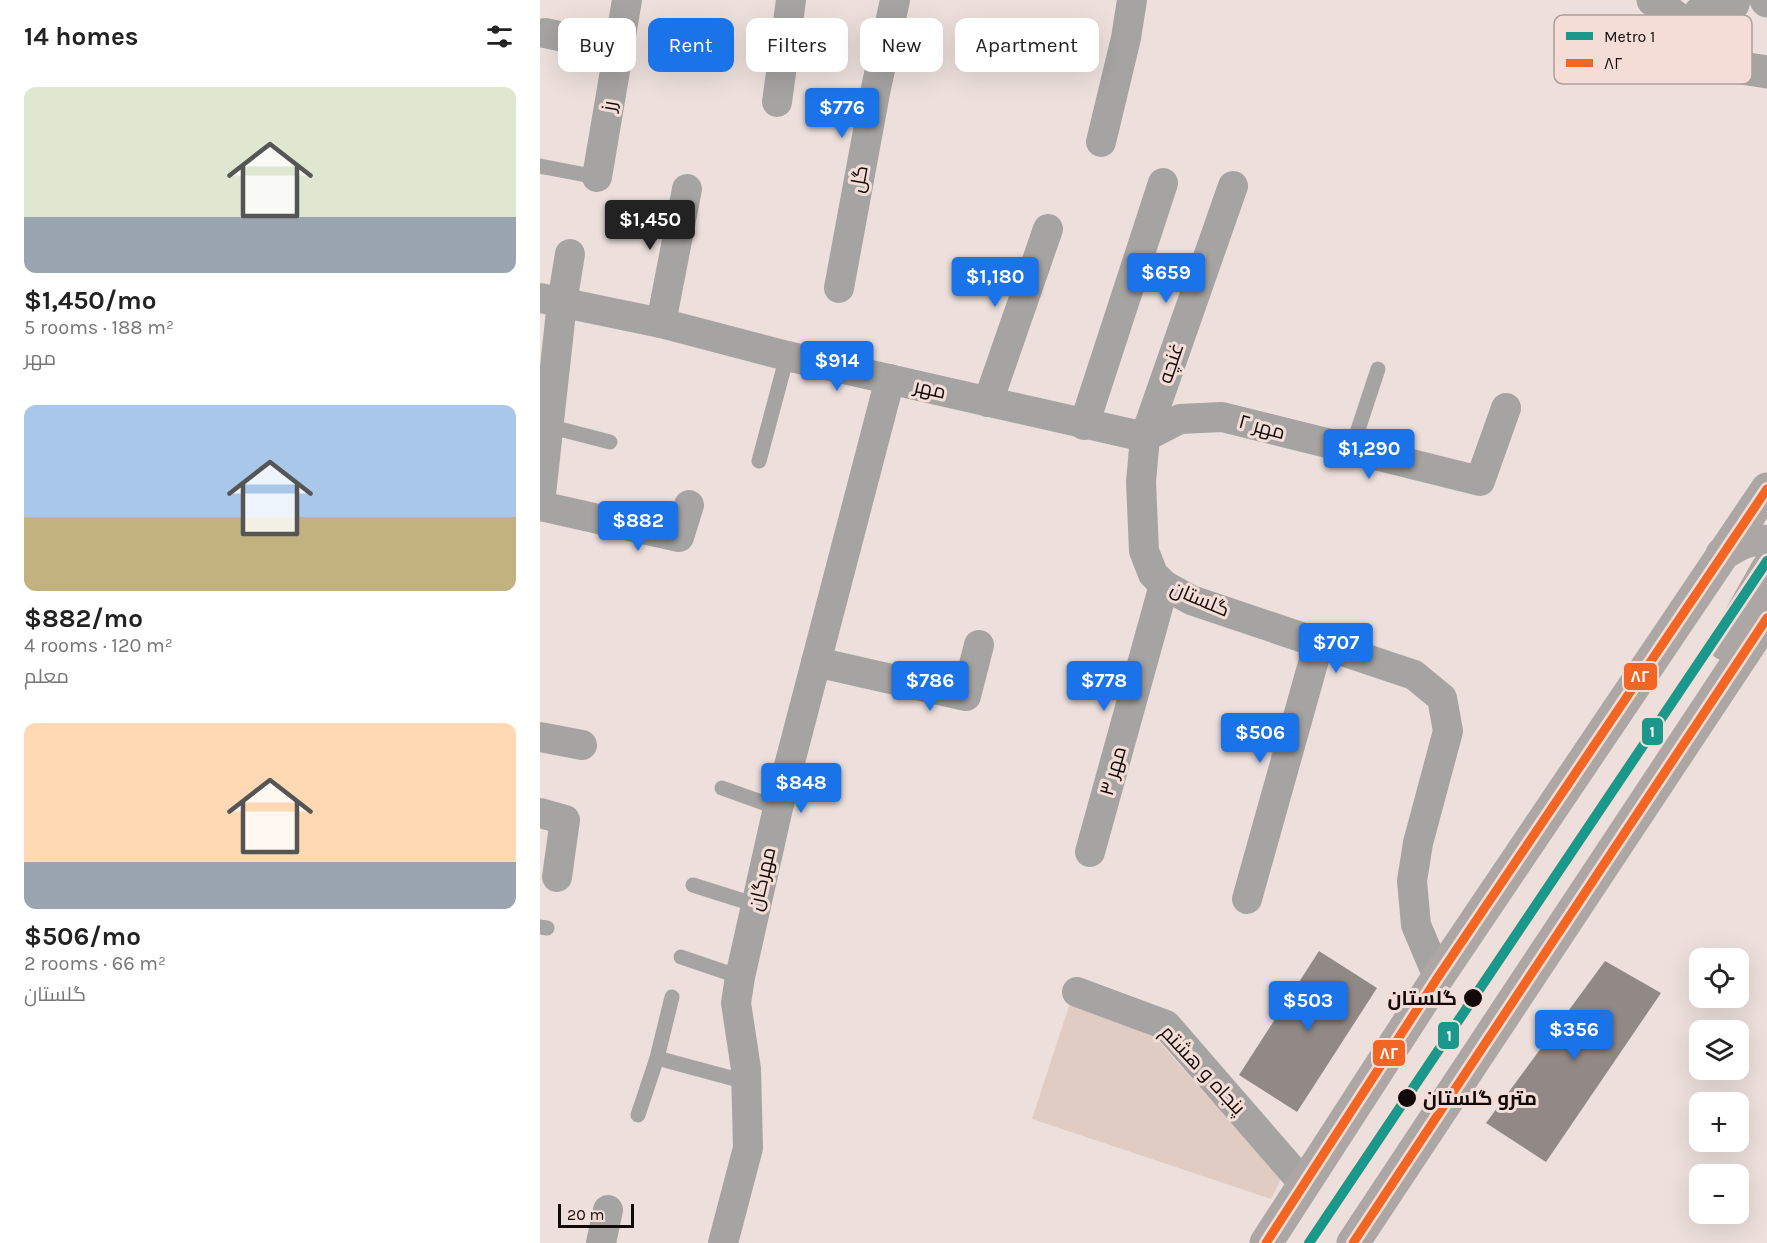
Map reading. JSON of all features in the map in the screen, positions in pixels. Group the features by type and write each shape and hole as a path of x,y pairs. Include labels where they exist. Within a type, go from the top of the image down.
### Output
{"main road":[{"path":"1266,1243 1438,977 1767,489"},
{"path":"1722,554 1749,540 1762,541 1767,544"},
{"path":"1693,728 1698,686 1728,639 1767,569"},
{"path":"1353,1243 1767,618"}],"street":[{"name":"رز","path":"624,18 627,0"},
{"path":"777,102 791,0"},
{"name":"گل","path":"839,288 875,93 895,0"},
{"path":"1101,142 1126,38 1132,0"},
{"path":"1653,0 1673,15"},
{"path":"1692,6 1721,13 1733,4 1734,0"},
{"path":"544,33 558,36"},
{"path":"1752,53 1767,65"},
{"path":"1752,70 1767,72"},
{"name":"رز","path":"597,177 615,72"},
{"path":"1084,424 1163,183"},
{"name":"غنچه","path":"1145,437 1233,186"},
{"path":"661,323 687,189"},
{"path":"988,402 1048,229"},
{"path":"570,254 551,301 548,426 540,504 679,537 689,505"},
{"name":"مهر","path":"551,301 661,323 787,356 1145,437"},
{"name":"مهرگان","path":"723,1243 748,1148 746,1082 736,1003 740,977 778,808 890,380"},
{"name":"مهر ۲","path":"1145,437 1180,419 1222,417 1351,451 1480,481 1506,408"},
{"name":"گلستان","path":"1145,437 1142,482 1144,550 1153,574 1164,585 1191,600 1414,675 1442,698 1448,731 1418,843 1412,881 1416,925 1438,977"},
{"name":"مهر ۳","path":"1090,852 1164,585"},
{"path":"1247,899 1319,642"},
{"path":"816,662 966,696 979,645"},
{"path":"540,737 582,745"},
{"path":"540,813 565,820 557,877"},
{"name":"پنجاه و هشتم","path":"1077,992 1166,1025 1304,1184"},
{"path":"601,1243 608,1210"}],"lane":[{"path":"540,166 597,177"},
{"path":"759,461 787,356"},
{"path":"1351,451 1378,369"},
{"path":"548,426 610,442"},
{"path":"722,788 778,808"},
{"path":"693,885 756,905"},
{"path":"681,957 740,977"},
{"path":"638,1115 657,1058 672,998"},
{"path":"657,1058 746,1082"}],"shaded area":[{"path":"1070,1003 1155,1037 1281,1179 1271,1199 1032,1119"}],"building":[{"path":"1319,951 1377,988 1297,1112 1239,1075"},
{"name":"مترو گلستان","path":"1605,961 1661,993 1546,1162 1486,1123"}],"metro line":[{"name":"1","path":"1309,1243 1767,561"}],"transit line":[{"name":"۸۲","path":"1266,1243 1438,977 1767,489"},
{"name":"۸۲","path":"1353,1243 1767,618"}],"place":[{"name":"گلستان","path":"1473,998"},
{"name":"مترو گلستان","path":"1407,1098"}]}
